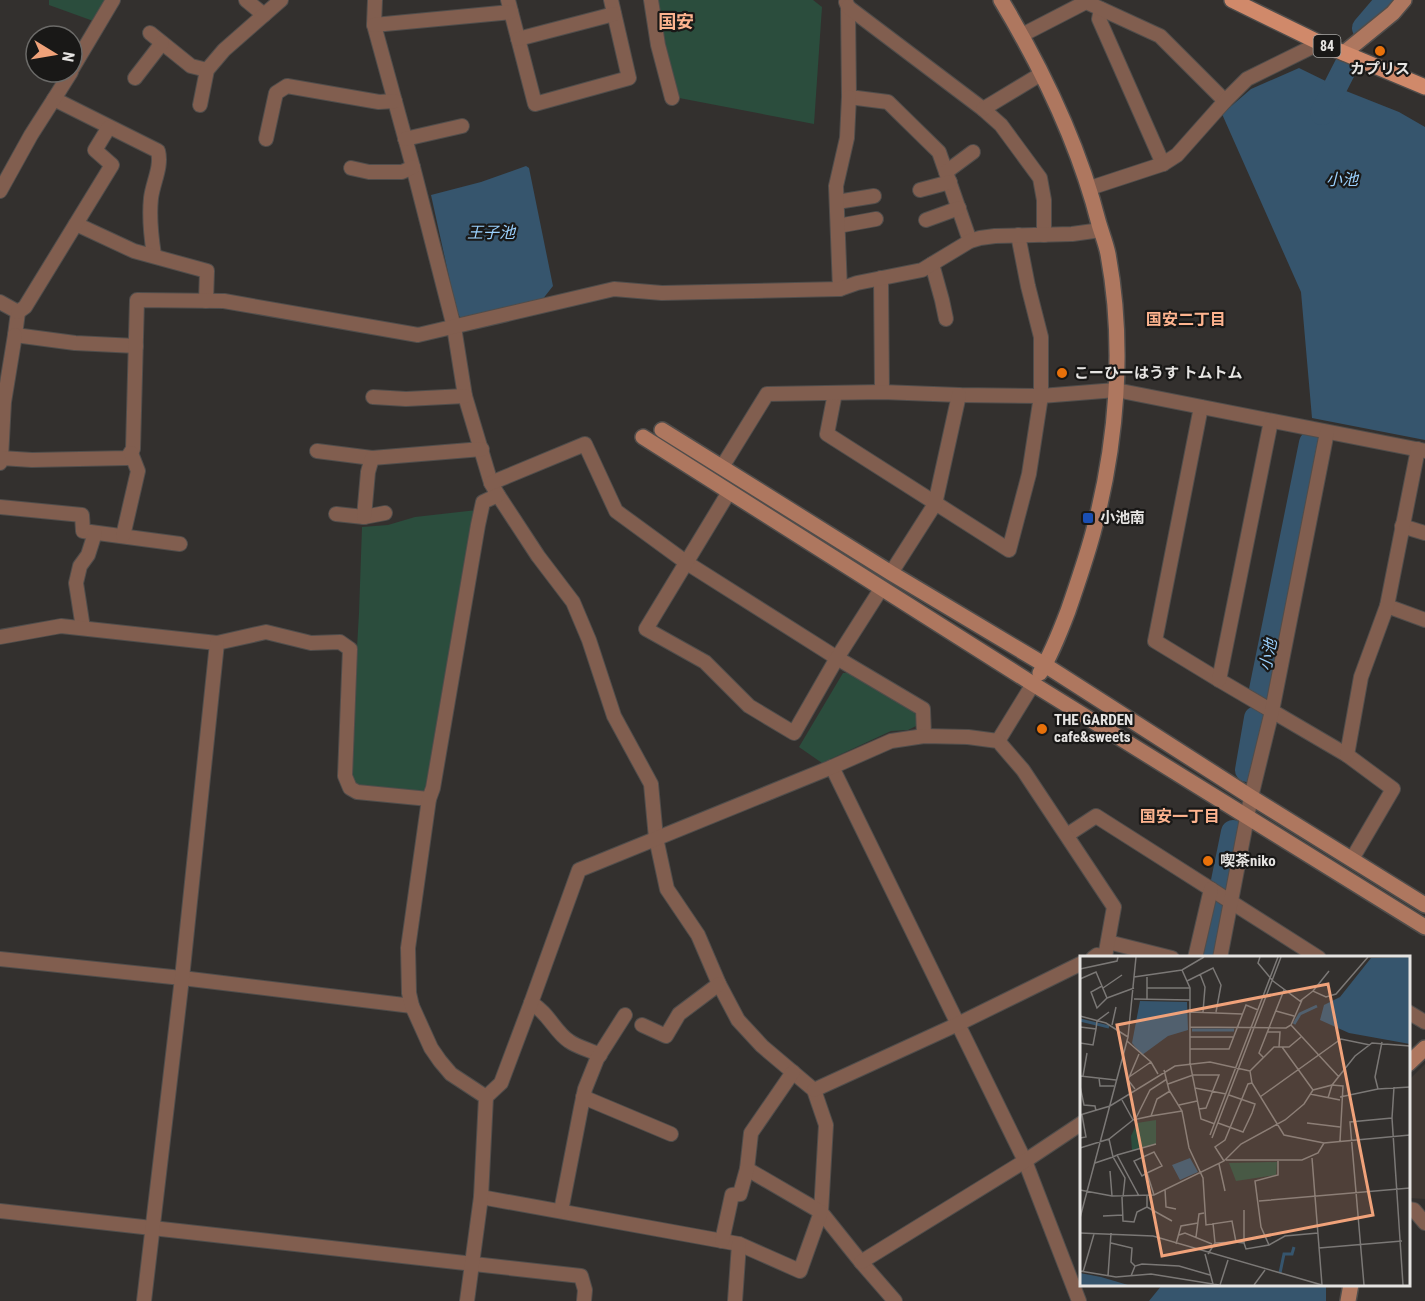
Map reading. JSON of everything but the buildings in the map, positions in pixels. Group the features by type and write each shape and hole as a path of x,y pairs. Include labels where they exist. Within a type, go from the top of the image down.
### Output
{"main road":[{"name":"84","path":"1232,0 1320,43 1425,87"}],"street":[{"path":"84,49 113,0"},
{"path":"246,0 264,15"},
{"path":"200,105 207,70 224,50 281,0"},
{"path":"375,0 374,26 413,167 453,327 465,396 494,489 538,556 573,602 614,716 651,784 656,838 667,889 699,935 719,984 738,1020 762,1046 814,1090 826,1125 821,1212 800,1271 739,1244 481,1197"},
{"path":"651,0 658,45 672,98"},
{"path":"998,741 1045,665 1057,640 1088,552 1106,482 1111,452 1117,345 1107,253 1090,188 1066,124 1022,35 1001,0"},
{"path":"1344,53 1393,13 1404,0"},
{"path":"1022,35 1086,2 1160,36 1225,101"},
{"path":"840,289 836,186 847,138 849,97 847,4"},
{"path":"847,4 1001,125 1040,178 1044,200 1044,235"},
{"path":"374,26 509,6 535,104 629,78 613,7 518,39"},
{"path":"1101,9 1099,19 1163,164"},
{"path":"150,33 191,66 207,70"},
{"path":"135,78 162,43"},
{"path":"1090,188 1163,164 1177,155 1248,79 1320,43"},
{"path":"983,109 1041,74"},
{"path":"0,190 63,84"},
{"path":"272,131 276,93 287,86 379,102 395,101"},
{"path":"849,97 888,102 939,152 970,241"},
{"path":"54,99 158,151 160,160 151,197 150,232 154,255"},
{"path":"405,139 462,126"},
{"path":"18,312 26,307 112,165 95,150 109,127"},
{"path":"920,190 948,177 973,152"},
{"path":"351,168 369,172 402,172 413,167"},
{"path":"837,202 874,196"},
{"path":"926,220 959,208"},
{"path":"838,226 876,219"},
{"path":"76,224 134,251 207,271 206,301"},
{"path":"18,312 4,402 1,461 127,458 133,449 137,300 224,301 250,304 418,335 614,289 662,293 840,289 857,283 922,270 970,241 995,236 1072,234 1101,230"},
{"path":"835,393 828,434 1009,550 1029,474 1041,396 1041,337 1018,235"},
{"path":"932,264 946,319"},
{"path":"882,278 882,392"},
{"path":"0,302 18,312"},
{"path":"15,335 75,343 136,346"},
{"path":"722,467 767,394 882,392 1041,396 1116,390 1422,450 1402,526 1387,606 1361,677 1347,755"},
{"path":"891,573 935,504 959,395"},
{"path":"373,397 406,399 465,396"},
{"path":"1201,407 1155,641 1347,755 1393,789 1352,859"},
{"path":"1219,680 1271,421"},
{"path":"662,430 891,573 1045,665 1251,797 1425,904"},
{"path":"1220,956 1251,797 1272,711 1327,432"},
{"path":"644,437 881,589 1425,927"},
{"path":"486,1096 451,1074 431,1048 412,1006 409,993 408,948 429,800 433,788 478,525 483,502 494,489 585,444 616,511 687,562 923,710 924,736"},
{"path":"317,451 372,458 482,449"},
{"path":"123,536 138,471 131,453"},
{"path":"364,517 368,472 372,458"},
{"path":"729,492 646,629 705,662 749,705 794,733 837,658 881,589"},
{"path":"0,507 82,515 83,531 180,544"},
{"path":"336,514 364,517 385,513"},
{"path":"1402,526 1425,533"},
{"path":"83,628 76,583 80,566 88,555 95,533"},
{"path":"1387,606 1425,620"},
{"path":"0,637 61,627 217,643 266,632 311,643 340,642 350,649 345,776 350,788 357,792 429,800"},
{"path":"144,1301 182,978 217,643"},
{"path":"467,1301 481,1197 486,1096 501,1083 579,870 891,741 924,736 968,737 998,741 1023,770 1114,906 1106,956"},
{"path":"832,767 1025,1161 1079,1301"},
{"path":"1067,835 1096,816 1317,956"},
{"path":"1195,956 1211,889"},
{"path":"1108,942 1168,956"},
{"path":"0,959 412,1006"},
{"path":"814,1090 958,1024 1080,964"},
{"path":"642,1025 666,1036 679,1014 719,984"},
{"path":"531,1004 546,1015 568,1041 600,1055"},
{"path":"1410,1013 1425,1022"},
{"path":"561,1211 583,1097 600,1055 625,1015"},
{"path":"1410,1062 1425,1048"},
{"path":"722,1241 732,1195 740,1194 747,1169 751,1133 793,1072"},
{"path":"583,1097 671,1134"},
{"path":"861,1262 1080,1124"},
{"path":"747,1169 821,1212 895,1301"},
{"path":"1410,1209 1414,1210 1425,1223"},
{"path":"0,1211 581,1276 585,1290 584,1301"},
{"path":"735,1301 739,1244"},
{"path":"1348,1301 1351,1286"}],"shaded area":[{"path":"1425,1064 1425,1199 1410,1198 1410,1079"}],"green space":[{"path":"49,0 111,0 96,22 49,5"},
{"path":"657,0 813,0 822,7 814,124 674,97 661,38"},
{"path":"477,510 426,795 354,787 350,769 362,527 388,525 415,517"},
{"path":"843,673 851,673 912,710 918,717 916,726 908,730 891,731 822,763 799,747"}],"water":[{"name":"小池","path":"1299,68 1346,91 1399,112 1425,127 1425,440 1312,418 1301,292 1222,114 1251,89"},
{"name":"王子池","path":"526,166 529,168 553,286 542,300 460,317 457,313 431,195 481,182"},
{"path":"1161,1286 1326,1286 1326,1301 1149,1301"}],"waterway":[{"path":"1364,28 1388,0"},
{"name":"小池","path":"1322,113 1347,64"},
{"name":"小池","path":"1261,690 1311,443"},
{"name":"小池","path":"1247,770 1256,718"},
{"name":"小池","path":"1223,881 1233,832"},
{"name":"小池","path":"1208,956 1217,910"}],"place":[{"name":"カプリス","path":"1380,51"},
{"name":"こーひーはうす トムトム","path":"1062,373"},
{"name":"小池南","path":"1088,518"},
{"name":"THE GARDEN cafe&sweets","path":"1042,729"},
{"name":"喫茶niko","path":"1208,861"}],"district":[{"name":"国安","path":"676,21"},
{"name":"国安二丁目","path":"1186,319"},
{"name":"国安一丁目","path":"1180,816"}]}
